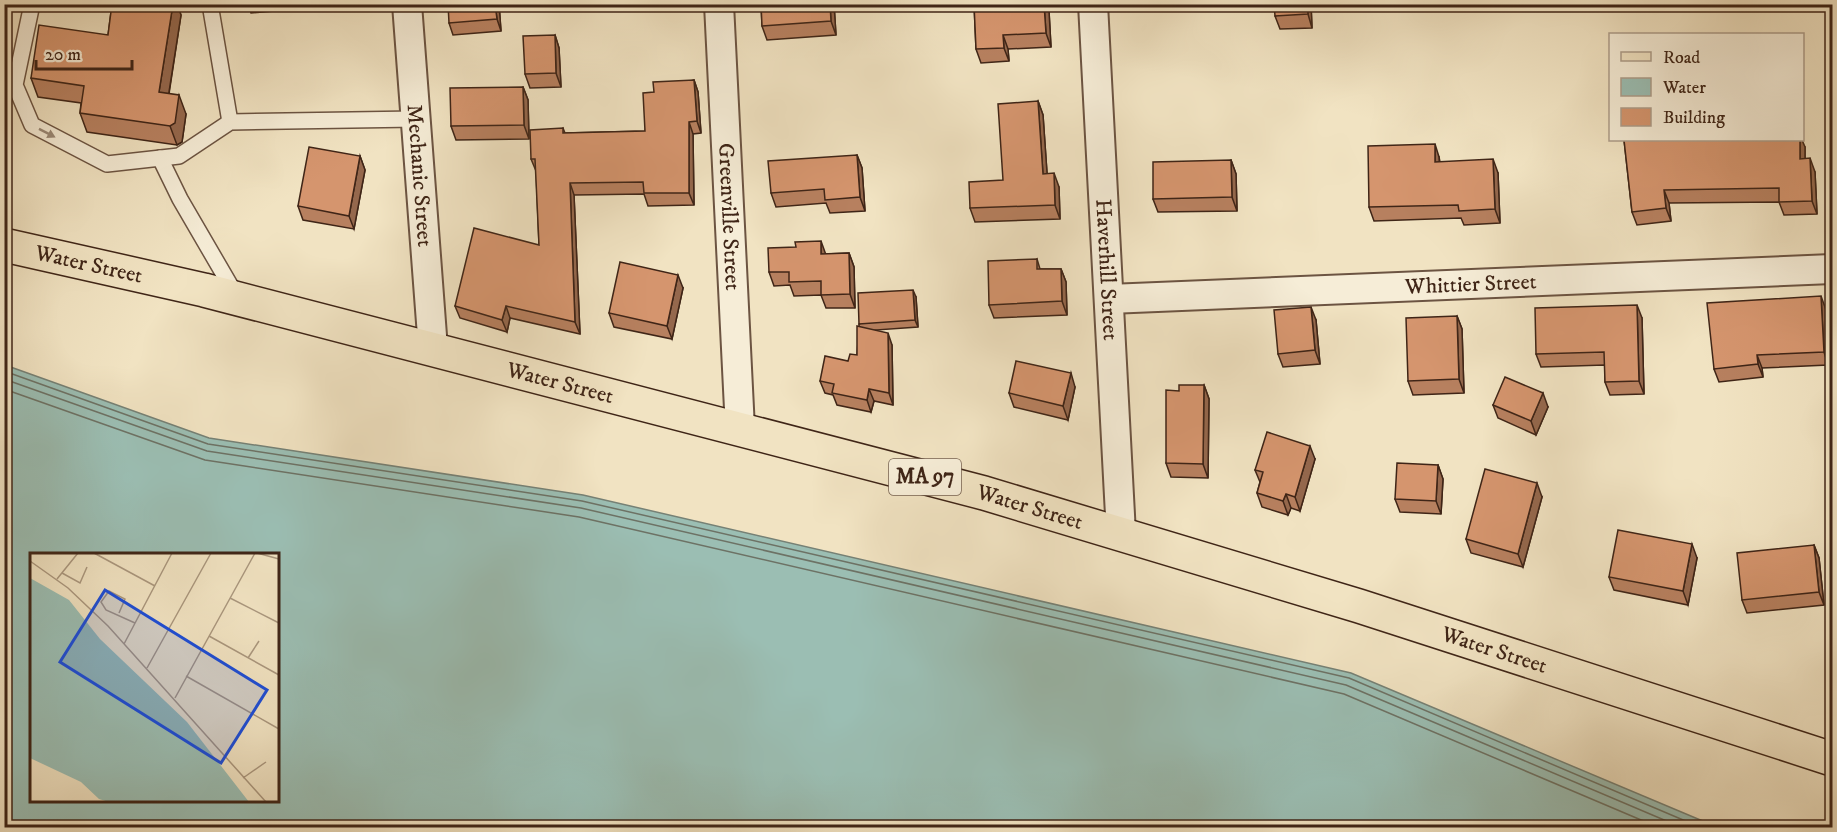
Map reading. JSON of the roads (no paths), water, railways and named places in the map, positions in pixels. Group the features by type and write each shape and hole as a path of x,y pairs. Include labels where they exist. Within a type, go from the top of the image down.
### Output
{"main road":[{"name":"Water Street","path":"4,245 238,299 984,493 1370,610 1833,759"}],"street":[{"name":"Mechanic Street","path":"407,4 433,349"},
{"name":"Greenville Street","path":"719,4 740,429"},
{"name":"Haverhill Street","path":"1093,4 1121,534"},
{"name":"Whittier Street","path":"1108,299 1833,270"}],"lane":[{"path":"32,4 15,85 32,125 107,164 179,156 230,122 416,119"},
{"path":"210,4 230,122"},
{"path":"160,158 180,200 238,299"}],"water":[{"path":"5,365 209,438 583,495 1351,673 1717,827 5,827"}]}
